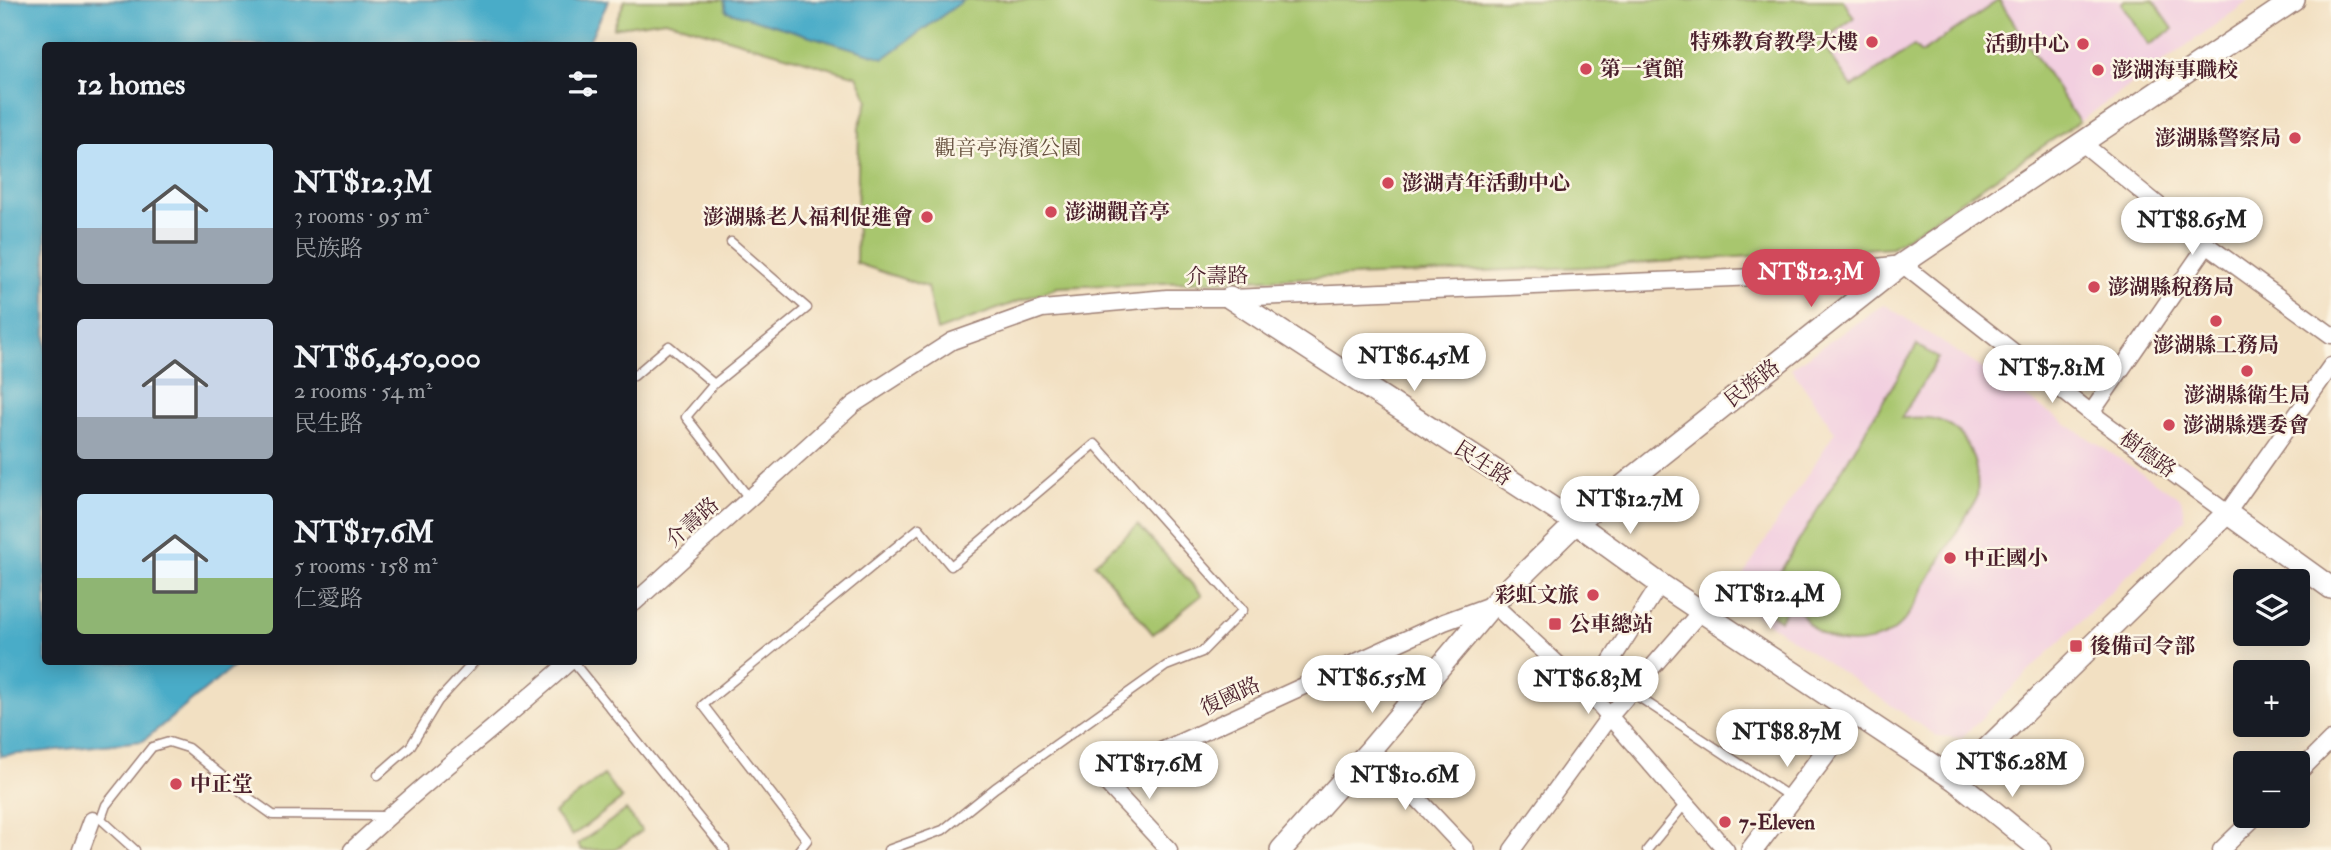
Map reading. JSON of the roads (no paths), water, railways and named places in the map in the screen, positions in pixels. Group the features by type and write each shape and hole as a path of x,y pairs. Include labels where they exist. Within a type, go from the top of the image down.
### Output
{"main road":[{"name":"民族路","path":"1281,850 1371,749 1493,604 1576,523 1902,264 2294,0"},
{"name":"民生路","path":"1230,298 1576,523 1660,584 1955,780 2041,850"},
{"name":"樹德路","path":"2227,513 2331,588"},
{"path":"1955,780 2227,513"},
{"path":"1752,850 1856,713"}],"street":[{"path":"2081,142 2207,246 2331,335"},
{"path":"2091,413 2207,246"},
{"name":"介壽路","path":"637,600 854,404 952,341 1042,309 1167,298 1230,298 1808,275 1902,264"},
{"name":"樹德路","path":"1902,264 2091,413 2227,513"},
{"path":"2227,513 2331,366"},
{"path":"1590,695 1660,584"},
{"path":"1493,604 1590,695 1726,850"},
{"name":"復國路","path":"1169,850 1102,778 1444,622 1493,604"},
{"path":"1511,850 1609,717 1701,611"},
{"path":"352,850 388,816 568,665"},
{"path":"2310,761 2331,740"},
{"path":"1371,749 1466,850"},
{"path":"81,850 92,820"},
{"path":"2221,850 2244,828"}],"lane":[{"path":"731,242 807,308 714,384 686,417 749,498"},
{"path":"637,373 669,346 714,384"},
{"path":"799,850 807,840 703,705 919,528 951,566 1095,444 1243,610 1202,652 1166,666 995,788 943,830 888,850"},
{"path":"378,775 410,747 438,701 471,665"},
{"path":"573,665 725,850"},
{"path":"1632,692 1791,798"},
{"path":"135,850 101,819 106,805 152,747 169,742 188,748 248,799 274,815 388,816"},
{"path":"1647,850 1685,804"}],"water":[{"path":"0,0 609,0 588,42 42,42 42,665 235,665 143,741 0,756"},
{"path":"724,0 964,0 884,58 726,11"}],"place":[{"name":"特殊教育教學大樓","path":"1872,42"},
{"name":"活動中心","path":"2083,44"},
{"name":"第一賓館","path":"1586,69"},
{"name":"澎湖海事職校","path":"2098,70"},
{"name":"澎湖縣警察局","path":"2295,138"},
{"name":"澎湖青年活動中心","path":"1388,183"},
{"name":"澎湖觀音亭","path":"1051,212"},
{"name":"澎湖縣老人福利促進會","path":"927,217"},
{"name":"澎湖縣稅務局","path":"2094,287"},
{"name":"澎湖縣工務局","path":"2216,321"},
{"name":"澎湖縣衛生局","path":"2247,371"},
{"name":"澎湖縣選委會","path":"2169,425"},
{"name":"中正國小","path":"1950,558"},
{"name":"彩虹文旅","path":"1593,595"},
{"name":"公車總站","path":"1555,624"},
{"name":"後備司令部","path":"2076,646"},
{"name":"中正堂","path":"176,784"},
{"name":"7-Eleven","path":"1725,822"}],"park label":[{"name":"觀音亭海濱公園","path":"1008,148"}]}
